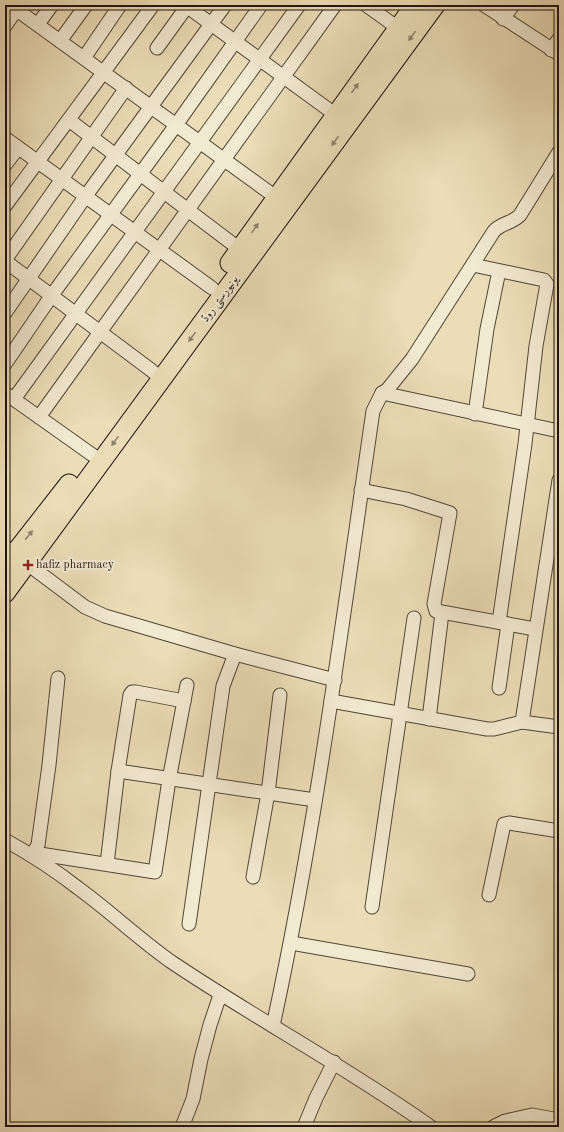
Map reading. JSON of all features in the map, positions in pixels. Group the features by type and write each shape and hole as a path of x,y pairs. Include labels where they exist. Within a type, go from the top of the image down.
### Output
{"highway":[{"name":"یونیورسٹی روڈ","path":"156,375 212,288 245,253 276,198 415,5"},
{"name":"یونیورسٹی روڈ","path":"5,593 12,558 63,492 96,457 245,253 435,5"}],"street":[{"path":"38,24 52,5"},
{"path":"60,41 86,5"},
{"path":"84,58 120,5"},
{"path":"5,206 153,5"},
{"path":"5,313 85,197 224,5"},
{"path":"5,364 52,295 176,125 261,5"},
{"path":"96,457 10,396 76,312 135,233 299,5"},
{"path":"39,417 158,249 188,210 335,5"},
{"path":"366,5 398,28"},
{"path":"484,5 555,52 559,39"},
{"path":"503,19 513,5"},
{"path":"157,48 187,6 336,115"},
{"path":"5,26 16,7 60,41 276,198"},
{"path":"126,88 5,260 76,312 156,375"},
{"path":"69,120 245,253"},
{"path":"5,138 212,288"},
{"path":"5,165 18,148"},
{"path":"273,1026 291,943 335,680 373,411 382,394 412,360 497,227 517,219 559,152"},
{"path":"473,265 544,280 547,284 536,346 504,623 499,688"},
{"path":"475,414 487,329 499,271"},
{"path":"382,394 559,431"},
{"path":"522,722 535,629 559,480"},
{"path":"361,490 406,499 450,512 434,604 436,611 535,629"},
{"path":"12,558 85,607 98,613 235,654 335,680"},
{"path":"429,718 442,613"},
{"path":"372,907 414,618"},
{"path":"189,924 224,686 235,654"},
{"path":"34,853 49,764 58,678"},
{"path":"34,853 155,872 169,780 186,685"},
{"path":"107,864 118,771 130,695 132,692 184,701"},
{"path":"253,877 268,794 280,696"},
{"path":"331,701 494,729 522,722 559,727"},
{"path":"118,771 169,780 315,800"},
{"path":"489,895 504,824 559,831"},
{"path":"5,840 34,853 156,951 220,995 334,1062 431,1127"},
{"path":"291,943 468,974"},
{"path":"182,1127 193,1099 200,1059 220,995"},
{"path":"304,1127 316,1098 334,1062"},
{"path":"493,1127 505,1121 532,1115 559,1120"}],"place":[{"name":"hafiz pharmacy","path":"28,565"}]}
